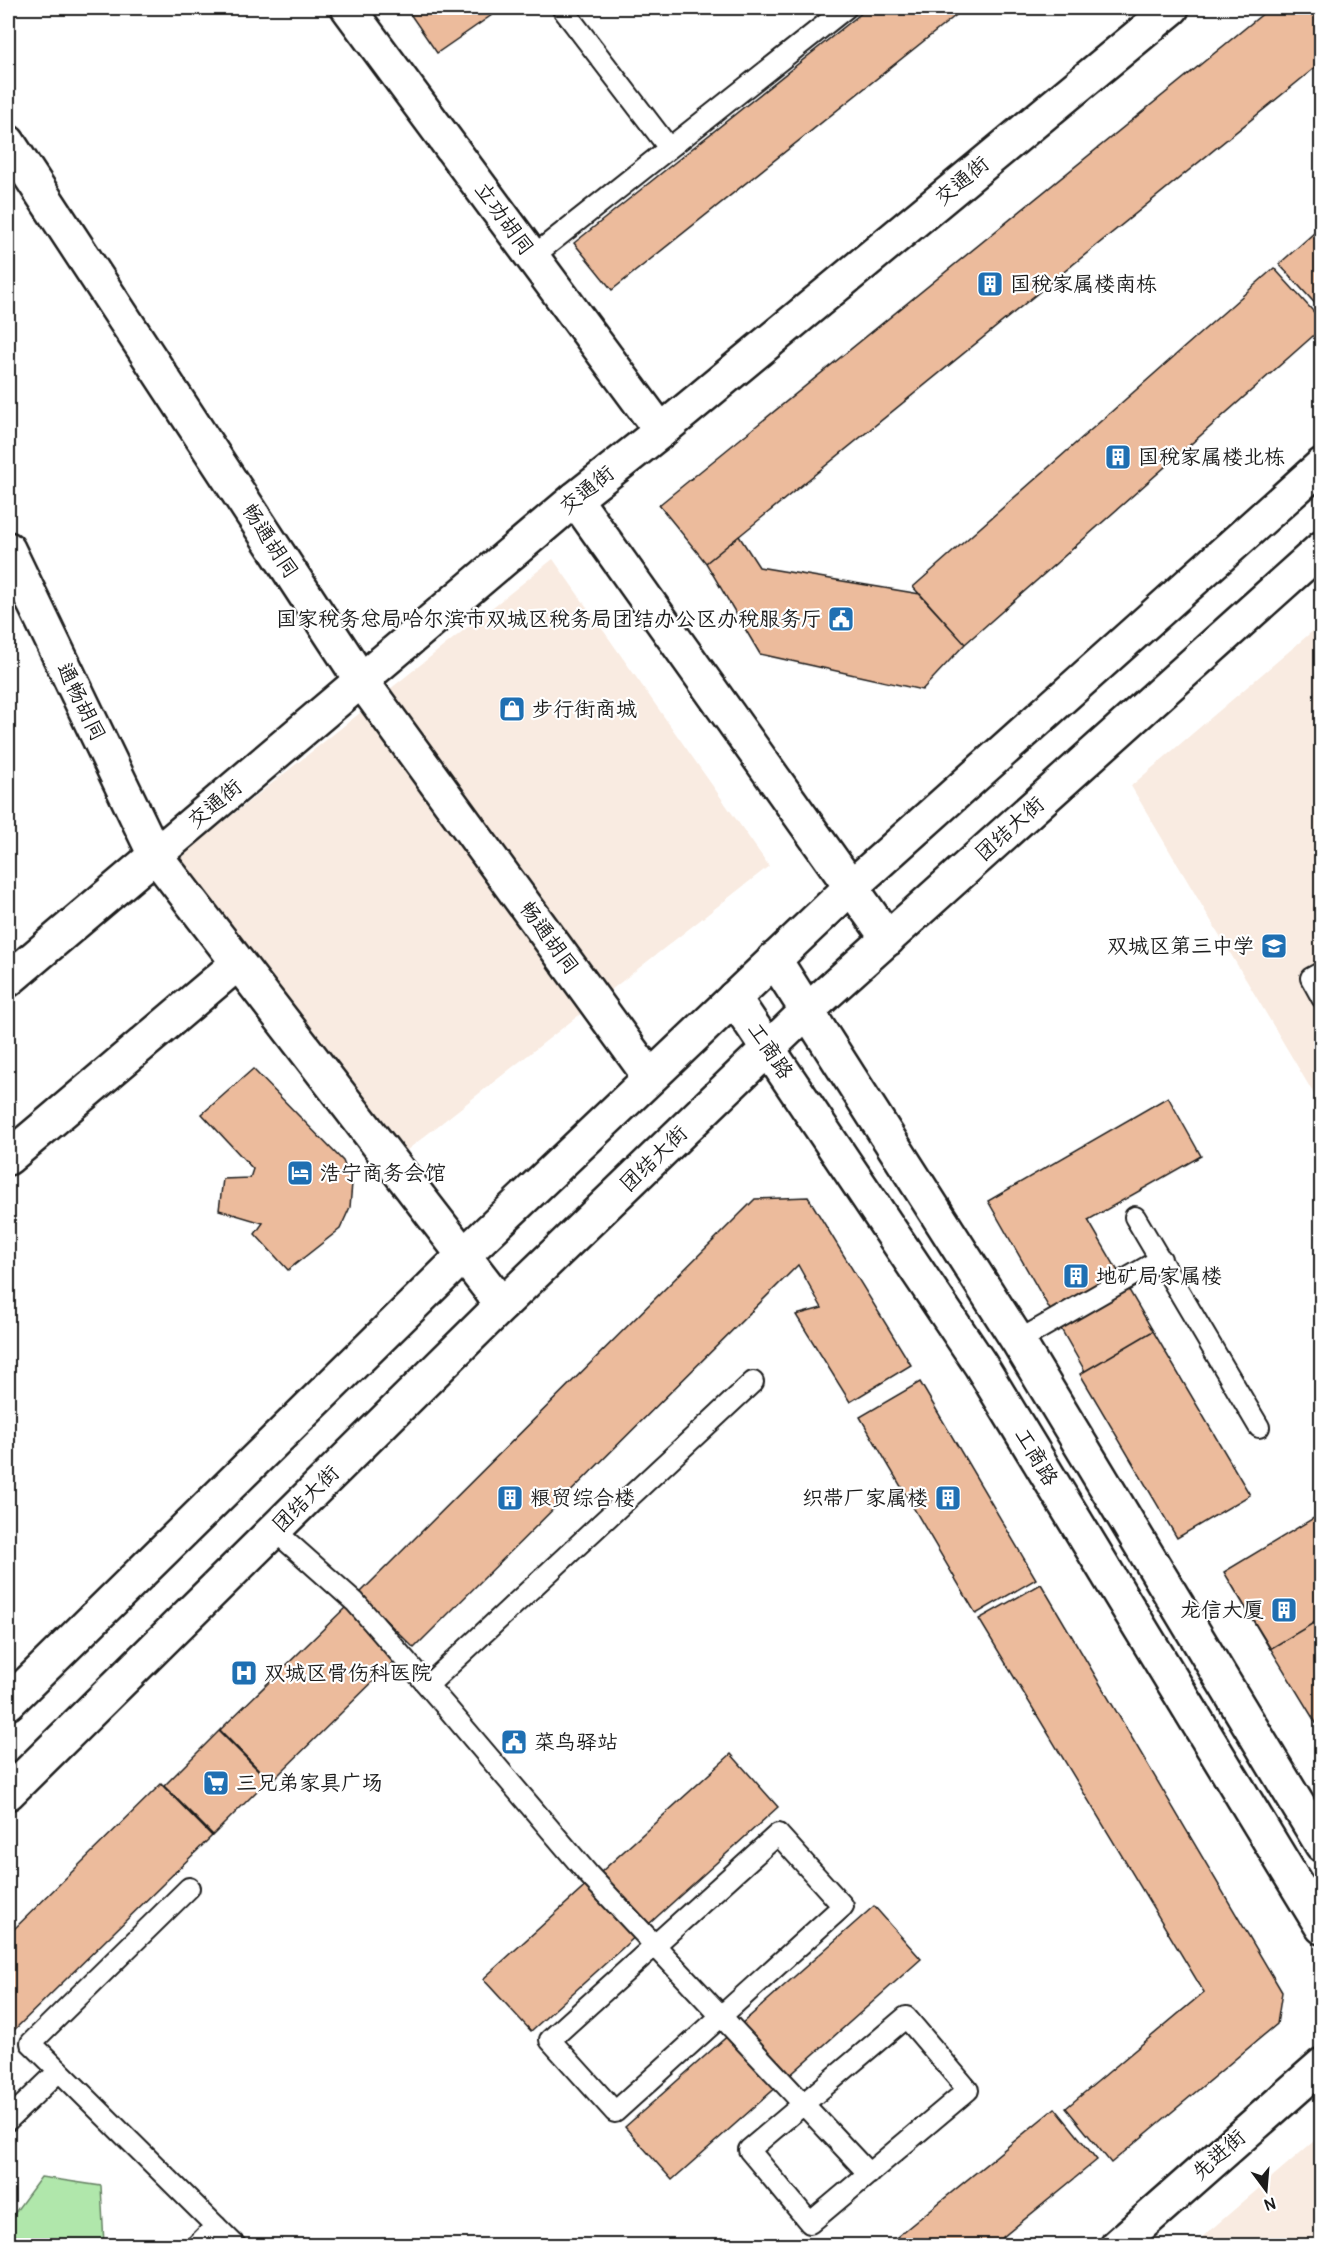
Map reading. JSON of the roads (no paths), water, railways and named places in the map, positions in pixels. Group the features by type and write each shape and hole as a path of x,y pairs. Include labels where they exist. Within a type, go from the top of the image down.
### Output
{"main road":[{"name":"立功胡同","path":"348,8 660,431"},
{"name":"交通街","path":"8,980 575,499 1172,8"},
{"name":"畅通胡同","path":"8,142 361,680 650,1077"},
{"path":"8,1703 464,1255 850,887 1322,465"},
{"path":"575,499 888,939"},
{"name":"团结大街","path":"8,1793 502,1305 807,1011 1322,548"},
{"name":"通畅胡同","path":"8,549 154,855 502,1305"},
{"path":"774,959 1018,1341 1322,1845"},
{"path":"8,1158 238,963"},
{"name":"工商路","path":"734,998 980,1364 1322,1927"},
{"name":"先进街","path":"1118,2246 1322,2064"}],"lane":[{"path":"562,8 669,148"},
{"path":"532,257 846,8"},
{"path":"1322,972 1311,978 1322,998"},
{"path":"1135,1217 1259,1427"},
{"path":"1018,1341 1161,1259"},
{"path":"428,1685 753,1382"},
{"path":"274,1530 355,1602 588,1874 869,2174"},
{"path":"778,1834 843,1906 721,2016 615,2112 550,2040 778,1834"},
{"path":"189,1888 31,2043 236,2246"},
{"path":"906,2017 968,2090 869,2174 810,2223 749,2150 906,2017"},
{"path":"8,2120 59,2071"},
{"path":"196,2246 216,2226"}],"place":[{"name":"国税家属楼南栋","path":"990,284"},
{"name":"国税家属楼北栋","path":"1118,457"},
{"name":"国家税务总局哈尔滨市双城区税务局团结办公区办税服务厅","path":"841,619"},
{"name":"步行街商城","path":"512,709"},
{"name":"双城区第三中学","path":"1274,946"},
{"name":"浩宁商务会馆","path":"300,1173"},
{"name":"地矿局家属楼","path":"1076,1276"},
{"name":"粮贸综合楼","path":"510,1498"},
{"name":"织带厂家属楼","path":"948,1498"},
{"name":"龙信大厦","path":"1284,1610"},
{"name":"双城区骨伤科医院","path":"244,1673"},
{"name":"菜鸟驿站","path":"514,1742"},
{"name":"三兄弟家具广场","path":"216,1783"}]}
